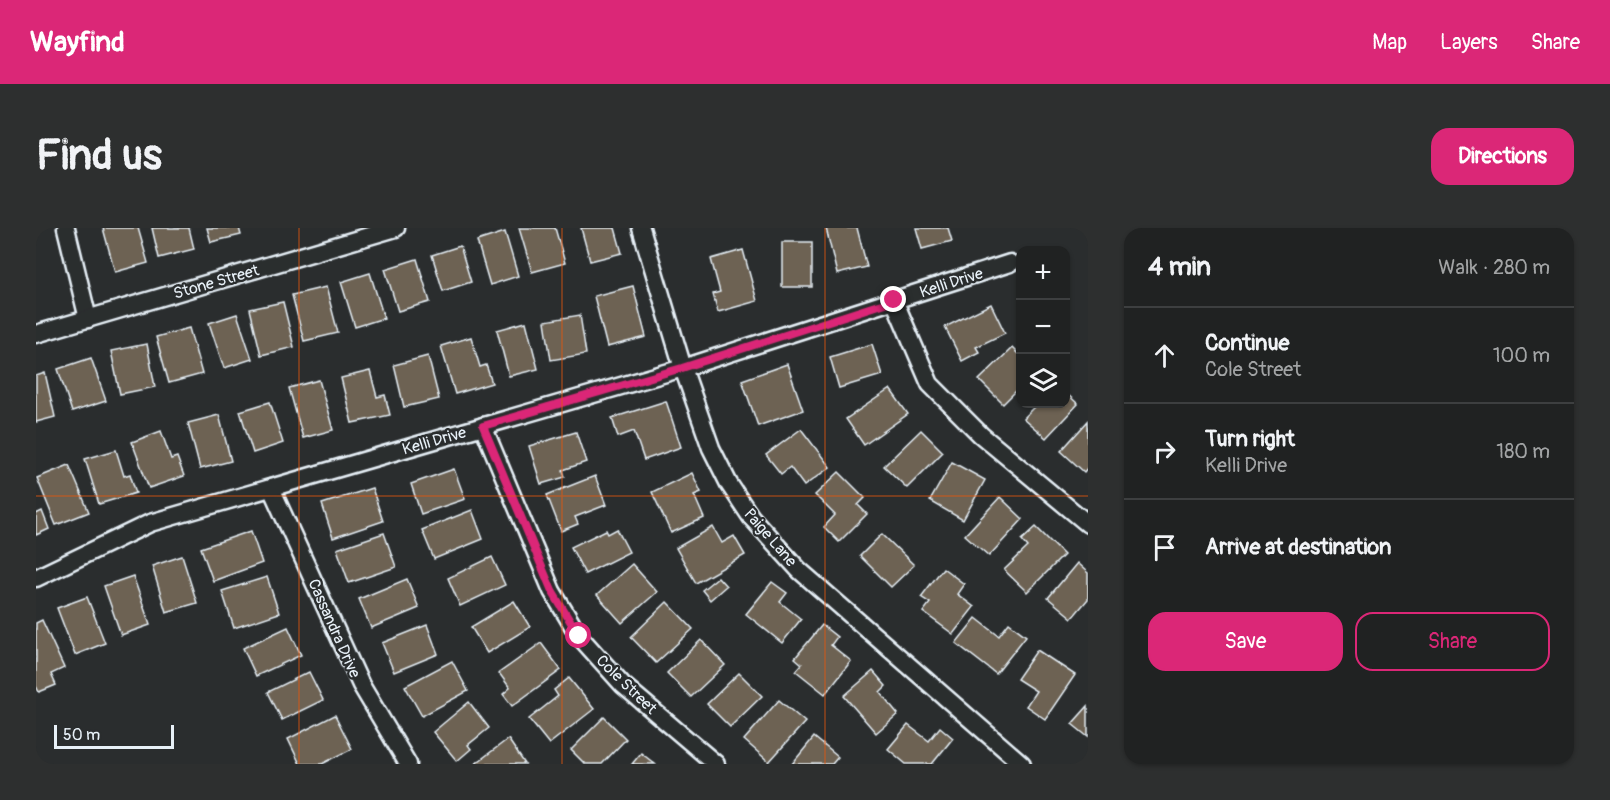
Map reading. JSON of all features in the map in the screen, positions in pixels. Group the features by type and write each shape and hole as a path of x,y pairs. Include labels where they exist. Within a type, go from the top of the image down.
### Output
{"street":[{"path":"66,228 88,319"},
{"name":"Stone Street","path":"36,334 396,228"},
{"name":"Paige Lane","path":"641,228 682,368 711,448 729,484 751,517 799,570 1022,764"},
{"name":"Kelli Drive","path":"36,578 150,523 682,368 1010,262"},
{"path":"894,300 930,384 981,435 1088,524"},
{"name":"Cole Street","path":"483,426 552,591 579,636 623,685 716,764"},
{"name":"Cassandra Drive","path":"271,488 361,685 408,764"}],"building":[{"path":"103,228 138,228 148,263 115,272"},
{"path":"152,228 189,228 194,249 159,258"},
{"path":"207,228 239,228 241,235 211,242"},
{"path":"519,228 555,228 565,263 532,272"},
{"path":"581,228 615,228 622,253 590,261"},
{"path":"826,228 857,228 867,267 837,274"},
{"path":"916,228 948,228 952,241 922,249"},
{"path":"505,232 518,276 490,285 477,241"},
{"path":"782,242 812,242 812,287 782,287"},
{"path":"460,246 471,282 443,291 432,255"},
{"path":"743,250 757,301 718,312 713,294 720,292 711,259"},
{"path":"417,259 430,302 398,311 385,269"},
{"path":"370,273 384,318 355,327 341,282"},
{"path":"633,286 646,337 607,347 594,296"},
{"path":"326,287 338,333 304,341 292,295"},
{"path":"283,302 294,347 261,355 250,309"},
{"path":"991,304 1005,333 976,347 979,352 962,361 945,327"},
{"path":"237,314 252,359 224,368 209,323"},
{"path":"580,315 586,354 551,360 545,321"},
{"path":"526,322 538,369 509,376 497,330"},
{"path":"189,328 202,374 169,383 156,337"},
{"path":"471,337 480,367 486,365 492,383 455,394 441,346"},
{"path":"147,344 155,387 120,394 111,351"},
{"path":"872,344 882,375 839,388 830,357"},
{"path":"1012,348 1016,352 1016,391 1003,404 979,380"},
{"path":"428,356 439,399 404,407 394,365"},
{"path":"91,358 106,401 72,412 58,369"},
{"path":"787,364 803,410 758,426 742,380"},
{"path":"370,371 377,397 385,395 390,415 352,423 341,378"},
{"path":"45,373 55,417 36,422 36,376"},
{"path":"319,380 333,430 303,438 289,388"},
{"path":"890,389 908,414 864,445 846,419"},
{"path":"1070,397 1078,404 1046,438 1023,418 1033,408 1070,408"},
{"path":"666,401 681,447 644,460 634,431 618,437 612,418"},
{"path":"270,402 283,443 253,453 240,411"},
{"path":"219,415 231,461 200,469 188,423"},
{"path":"1088,421 1088,467 1084,472 1061,451"},
{"path":"801,429 830,467 804,486 790,467 781,474 766,455"},
{"path":"921,430 943,452 907,488 884,466"},
{"path":"161,431 171,459 177,457 184,476 149,488 132,442"},
{"path":"576,432 586,462 563,470 565,477 541,484 529,446"},
{"path":"116,450 124,476 130,474 136,493 99,504 85,459"},
{"path":"952,462 985,480 963,520 930,501"},
{"path":"69,465 89,512 56,525 37,478"},
{"path":"454,469 465,499 421,514 411,484"},
{"path":"839,472 865,498 858,505 867,514 839,542 824,527 835,515 815,495"},
{"path":"692,473 701,492 694,495 704,518 671,533 652,492"},
{"path":"595,476 606,505 575,517 578,524 561,531 547,495"},
{"path":"372,488 383,521 333,538 322,504"},
{"path":"1000,497 1023,519 989,556 965,535"},
{"path":"472,510 483,539 434,559 422,530"},
{"path":"42,511 49,529 36,535 36,514"},
{"path":"713,527 722,543 734,536 745,555 696,583 676,548"},
{"path":"1036,527 1064,555 1027,592 1004,570 1028,547 1022,540"},
{"path":"617,529 629,552 585,574 571,547 606,530 608,534"},
{"path":"251,531 262,563 213,581 201,548"},
{"path":"384,533 396,567 349,583 337,549"},
{"path":"882,534 914,565 891,587 860,556"},
{"path":"182,556 197,603 166,612 152,566"},
{"path":"492,557 505,585 460,606 448,578"},
{"path":"1077,563 1088,573 1088,599 1072,618 1048,598"},
{"path":"632,564 657,592 622,623 597,595"},
{"path":"943,568 964,584 957,594 974,607 953,634 923,612 930,603 921,597"},
{"path":"133,576 150,625 121,635 104,586"},
{"path":"267,577 279,613 234,628 222,591"},
{"path":"718,577 726,586 710,600 702,590"},
{"path":"407,579 419,608 371,628 359,599"},
{"path":"772,582 787,593 780,602 801,619 782,643 746,614"},
{"path":"87,597 105,643 75,655 57,608"},
{"path":"514,601 530,627 487,653 471,627"},
{"path":"667,602 693,629 656,663 631,637"},
{"path":"976,618 999,636 1009,623 1026,636 996,674 956,643"},
{"path":"42,620 64,668 51,674 56,685 39,692 36,686 36,623"},
{"path":"427,625 438,654 394,672 382,643"},
{"path":"822,625 837,637 831,645 851,661 825,694 796,671 802,664 795,658"},
{"path":"288,627 301,655 256,676 243,648"},
{"path":"701,640 725,665 691,697 667,673"},
{"path":"541,643 561,670 512,706 503,694 510,688 499,673"},
{"path":"1037,650 1075,675 1045,719 1026,706 1036,691 1017,679"},
{"path":"452,661 468,691 422,716 405,686"},
{"path":"873,671 886,686 880,692 898,714 876,733 844,696"},
{"path":"309,672 323,700 282,720 268,692"},
{"path":"739,673 762,696 730,727 707,704"},
{"path":"569,678 594,709 549,744 529,719 558,696 554,690"},
{"path":"779,700 805,722 769,762 744,740"},
{"path":"469,702 489,728 468,745 471,749 457,761 433,732"},
{"path":"1088,706 1088,737 1072,724"},
{"path":"335,715 352,749 322,764 300,764 288,739"},
{"path":"604,717 626,739 602,764 585,764 571,750"},
{"path":"908,725 929,741 940,727 953,738 932,764 906,764 888,749"},
{"path":"814,737 838,757 832,764 792,764"},
{"path":"508,739 525,764 475,764"},
{"path":"641,753 655,764 632,764"}],"route":[{"path":"579,636 552,591 483,426 682,368 894,300"}]}
